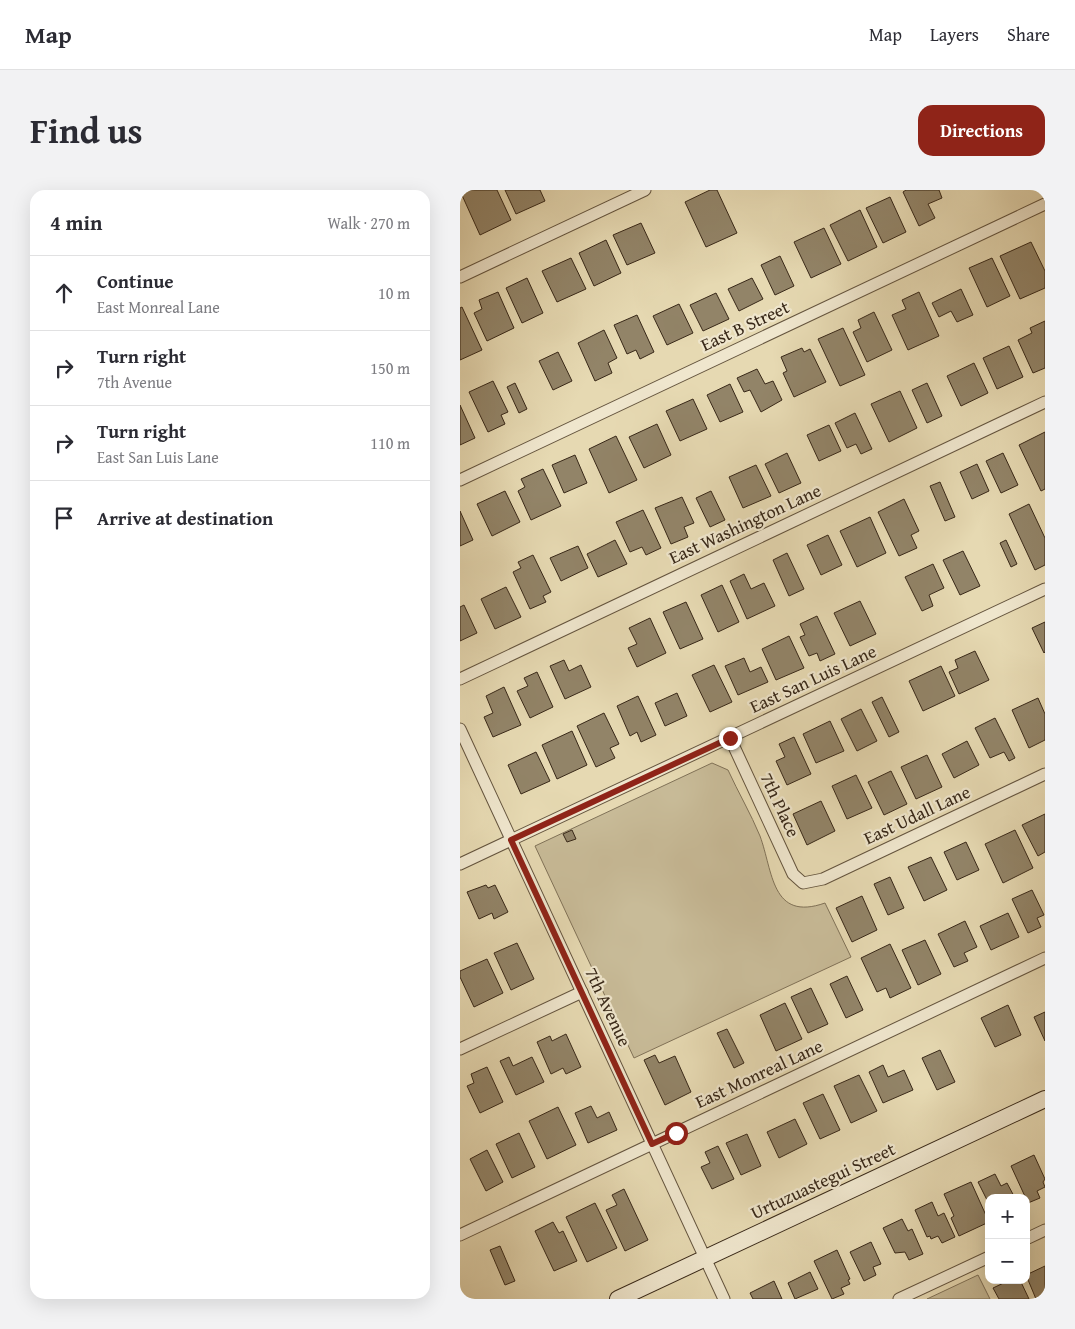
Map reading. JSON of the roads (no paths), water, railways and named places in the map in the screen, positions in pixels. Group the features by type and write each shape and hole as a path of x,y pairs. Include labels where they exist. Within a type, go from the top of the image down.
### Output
{"main road":[{"name":"Urtuzuastegui Street","path":"618,1299 1045,1099"}],"street":[{"path":"460,277 645,190"},
{"name":"East B Street","path":"460,480 1045,204"},
{"name":"East Washington Lane","path":"460,679 1045,402"},
{"name":"East San Luis Lane","path":"460,864 1045,589"},
{"name":"7th Avenue","path":"460,730 724,1299"},
{"name":"7th Place","path":"730,738 793,874 804,883"},
{"name":"East Udall Lane","path":"804,883 823,879 1045,774"},
{"name":"East Monreal Lane","path":"460,1235 1045,958"},
{"path":"460,1049 582,992"},
{"path":"1030,1237 1045,1230"},
{"path":"899,1299 985,1259"}]}
